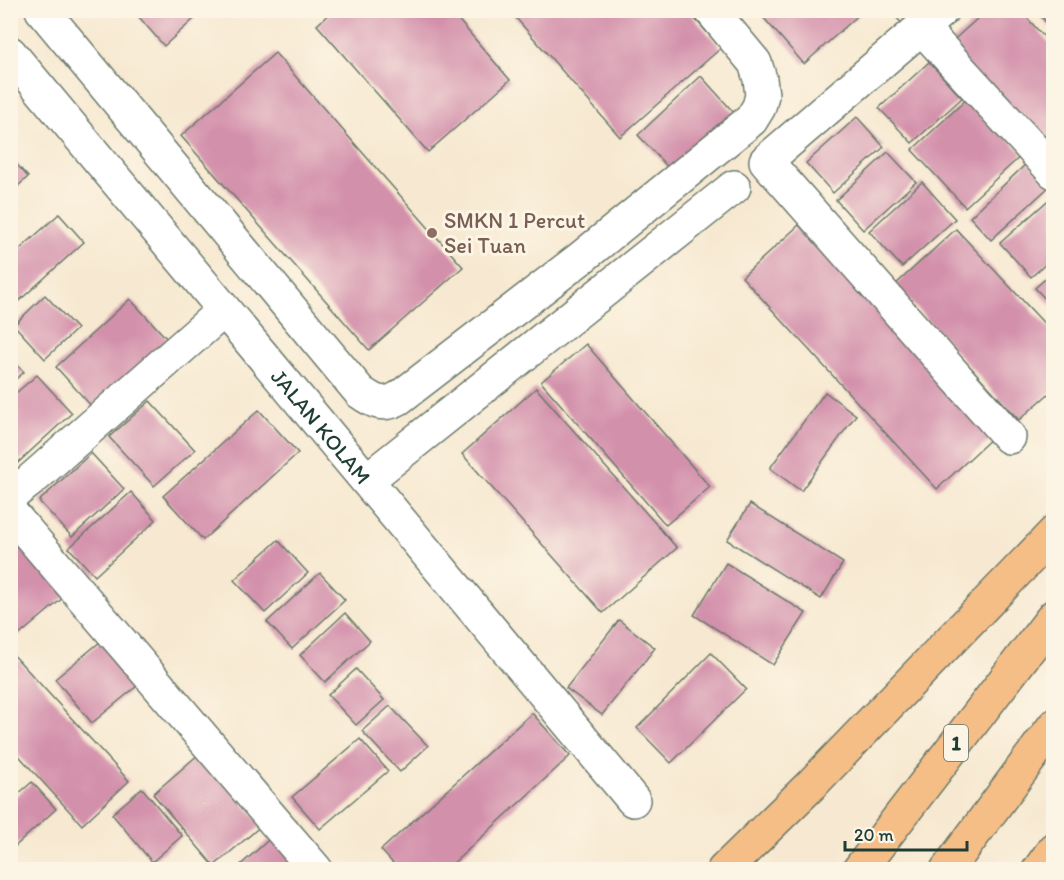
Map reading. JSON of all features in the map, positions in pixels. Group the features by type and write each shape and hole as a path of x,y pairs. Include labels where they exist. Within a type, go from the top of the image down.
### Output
{"highway":[{"path":"724,870 810,786 1053,533"},
{"name":"1","path":"859,870 1053,616"},
{"path":"947,870 1053,726"},
{"path":"1039,870 1053,849"}],"street":[{"path":"42,10 360,392 380,403 390,403 399,398 580,258 751,120 762,95 755,63 711,10"},
{"path":"1009,437 766,161 932,19 1053,172"},
{"name":"JALAN KOLAM","path":"10,53 633,800"},
{"path":"367,480 734,187"},
{"path":"10,494 31,480 224,310"},
{"path":"10,512 316,870"}],"building":[{"path":"133,10 204,10 164,46"},
{"path":"333,10 450,10 510,80 428,152 317,25"},
{"path":"509,10 687,10 721,48 620,137"},
{"path":"770,10 864,10 804,64 763,17"},
{"path":"890,10 934,10 909,32"},
{"path":"987,10 1020,10 1054,48 1054,162 948,45"},
{"path":"1035,10 1054,10 1054,31"},
{"path":"275,53 463,267 369,350 181,136"},
{"path":"929,62 962,98 912,143 879,108"},
{"path":"701,76 737,116 674,174 638,135"},
{"path":"970,96 1023,154 965,207 912,150"},
{"path":"857,117 884,147 833,193 806,163"},
{"path":"888,152 916,182 863,230 836,200"},
{"path":"10,157 28,177 10,193"},
{"path":"1028,162 1050,186 991,240 970,217"},
{"path":"922,182 955,219 902,267 869,231"},
{"path":"1054,195 1054,257 1031,277 1000,243"},
{"path":"59,214 84,242 19,301 10,291 10,258"},
{"path":"799,225 993,437 937,489 742,277"},
{"path":"956,229 1054,334 1054,389 1019,420 895,285"},
{"path":"1054,271 1054,308 1035,288"},
{"path":"45,295 77,329 45,359 14,325"},
{"path":"130,299 169,341 94,409 56,367"},
{"path":"586,344 710,487 666,525 541,382"},
{"path":"10,358 24,372 10,384"},
{"path":"37,375 72,413 10,470 10,398"},
{"path":"536,388 677,548 603,613 462,454"},
{"path":"825,392 856,415 801,491 770,468"},
{"path":"150,401 195,450 154,486 109,437"},
{"path":"259,410 298,453 203,540 163,496"},
{"path":"91,453 124,489 72,537 39,501"},
{"path":"131,492 156,520 95,576 69,548"},
{"path":"750,504 843,563 821,599 727,540"},
{"path":"10,522 70,592 18,636 10,627"},
{"path":"278,540 308,573 265,613 234,580"},
{"path":"726,563 806,613 773,665 694,615"},
{"path":"320,573 345,600 292,649 267,622"},
{"path":"345,613 370,641 325,682 300,655"},
{"path":"619,620 655,648 602,715 566,688"},
{"path":"106,637 143,681 92,723 55,679"},
{"path":"10,651 129,781 82,825 10,746"},
{"path":"711,653 746,689 671,763 637,728"},
{"path":"356,669 384,700 356,725 328,695"},
{"path":"390,706 428,746 400,772 362,731"},
{"path":"532,713 570,756 446,870 399,870 381,850"},
{"path":"360,739 388,771 320,829 292,797"},
{"path":"200,753 262,825 214,866 153,794"},
{"path":"32,782 56,809 10,851 10,801"},
{"path":"142,788 182,836 152,862 112,814"},
{"path":"275,834 306,870 235,870"}],"place":[{"name":"SMKN 1 Percut Sei Tuan","path":"432,233"}]}
